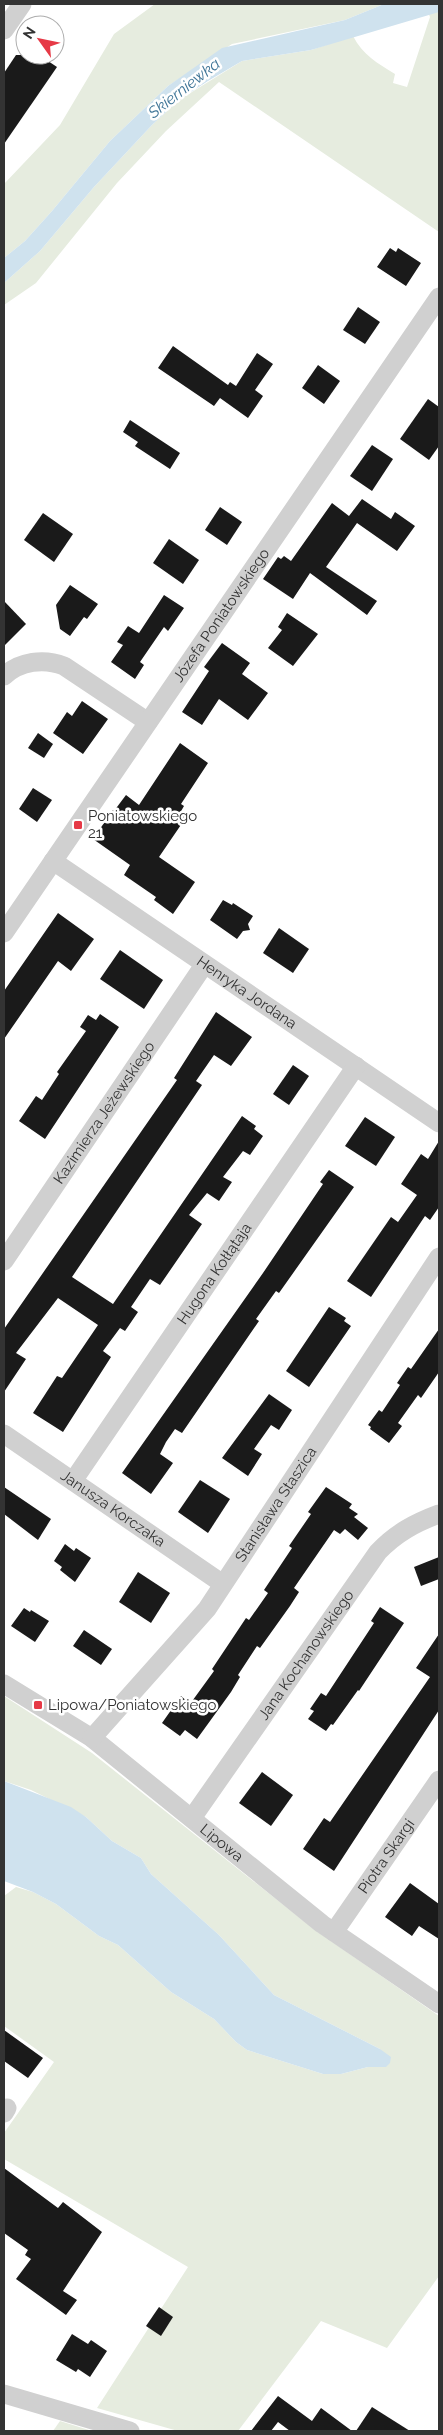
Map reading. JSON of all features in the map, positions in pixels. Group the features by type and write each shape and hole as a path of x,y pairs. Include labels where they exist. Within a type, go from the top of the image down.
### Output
{"street":[{"path":"4,30 22,4"},
{"name":"Józefa Poniatowskiego","path":"4,933 439,297"},
{"path":"4,676 21,665 34,662 54,662 64,666 148,722"},
{"name":"Henryka Jordana","path":"54,861 204,965 439,1123"},
{"name":"Kazimierza Jeżewskiego","path":"4,1261 204,965"},
{"name":"Hugona Kołłątaja","path":"73,1481 356,1066"},
{"name":"Stanisława Staszica","path":"92,1738 194,1625 439,1257"},
{"name":"Janusza Korczaka","path":"4,1434 223,1584"},
{"name":"Jana Kochanowskiego","path":"192,1818 378,1552 393,1537 407,1528 439,1514"},
{"name":"Lipowa","path":"4,1684 92,1738 334,1932 439,2004"},
{"name":"Piotra Skargi","path":"334,1932 439,1780"},
{"path":"4,2394 130,2431"}],"shaded area":[{"path":"155,4 384,4 345,20 232,44 168,86 110,141 25,241 4,258 4,184 60,125 114,34"},
{"path":"425,4 439,4 439,232 219,82 166,131 117,183 36,283 4,305 4,283 40,251 94,187 152,125 179,100 242,61 311,50 353,36 366,53 395,74 393,83 407,87 430,17"},
{"path":"4,1696 92,1753 315,1930 439,2016 439,2276 387,2348 321,2321 238,2431 178,2431 97,2408 188,2267 4,2159 4,2133 54,2062 4,2026 4,1896 16,1887 33,1892 56,1904 99,1936 118,1945 171,1992 214,2019 236,2042 247,2050 323,2074 341,2074 368,2067 386,2067 380,2049 274,1995 219,1935 151,1874 141,1858 112,1841 86,1817 31,1790 4,1781"},
{"path":"60,2421 92,2431 53,2431"}],"water":[{"name":"Skierniewka","path":"384,4 439,4 439,12 311,50 242,61 208,81 179,100 152,125 94,187 40,251 4,283 4,258 25,241 110,141 168,86 222,48 345,20"},
{"path":"4,1781 71,1807 86,1817 112,1841 141,1858 151,1874 219,1935 274,1995 380,2049 391,2057 390,2063 386,2067 368,2067 341,2074 323,2074 247,2050 236,2042 214,2019 171,1992 118,1945 99,1936 56,1904 33,1892 4,1881"}],"building":[{"path":"15,56 15,65 54,65 57,67 4,144 4,73"},
{"path":"390,248 396,252 398,248 421,263 406,286 377,267"},
{"path":"358,307 380,322 365,344 343,330"},
{"path":"173,346 228,385 230,382 236,386 257,353 273,364 255,390 263,396 248,418 220,398 214,406 158,368"},
{"path":"318,365 340,381 324,404 302,388"},
{"path":"428,399 439,407 439,446 429,460 400,439"},
{"path":"130,420 180,453 170,469 135,446 138,442 123,432"},
{"path":"372,445 393,459 372,491 350,476"},
{"path":"362,499 391,519 395,512 415,526 397,551 357,523 326,567 377,601 367,615 310,573 293,599 263,579 278,557 281,559 284,556 291,561 332,503 349,516"},
{"path":"220,507 242,522 227,545 205,530"},
{"path":"43,513 73,534 54,562 24,540"},
{"path":"169,539 199,560 183,584 153,563"},
{"path":"70,585 98,604 87,619 84,617 70,636 60,629 56,605"},
{"path":"164,595 184,608 168,631 164,627 140,662 144,665 135,679 111,662 123,645 117,642 128,626 139,633"},
{"path":"4,601 26,624 4,646"},
{"path":"287,613 318,634 293,666 268,648 282,630 278,627"},
{"path":"222,643 250,663 242,674 268,693 248,720 219,699 202,725 182,712 209,671 204,667"},
{"path":"82,701 108,719 83,754 53,733 67,712 72,716"},
{"path":"38,733 53,744 44,758 28,748"},
{"path":"180,743 208,763 181,804 184,806 180,813 187,816 159,857 195,882 173,914 154,900 156,897 124,875 130,865 93,839 126,795 139,805"},
{"path":"33,788 52,800 37,822 19,809"},
{"path":"223,900 232,905 233,903 253,916 248,924 250,930 243,931 237,939 210,920"},
{"path":"58,913 94,939 71,971 58,961 4,1039 4,991"},
{"path":"279,928 309,949 293,973 263,953"},
{"path":"120,950 163,980 144,1009 100,979"},
{"path":"216,1012 252,1037 231,1066 214,1055 196,1081 202,1085 72,1277 113,1304 242,1116 256,1126 254,1129 263,1136 250,1155 243,1151 223,1177 232,1182 219,1201 207,1193 189,1215 202,1224 160,1285 150,1279 131,1307 138,1312 125,1331 120,1328 103,1351 111,1357 63,1432 33,1413 57,1376 62,1378 98,1325 58,1298 16,1353 26,1359 4,1392 4,1329 177,1080 174,1078"},
{"path":"100,1014 119,1027 45,1139 19,1121 36,1096 42,1100 59,1074 57,1072 86,1031 80,1027 88,1015 96,1020"},
{"path":"293,1065 309,1076 289,1105 273,1094"},
{"path":"365,1117 395,1137 376,1166 345,1146"},
{"path":"439,1141 439,1207 430,1220 425,1216 371,1297 347,1281 391,1217 398,1222 417,1195 401,1184 421,1154 428,1159"},
{"path":"329,1170 354,1187 279,1293 276,1291 256,1319 259,1321 182,1433 175,1429 166,1442 160,1454 173,1463 151,1494 122,1473 263,1273 323,1184 320,1182"},
{"path":"329,1307 346,1318 344,1321 351,1326 309,1387 286,1371"},
{"path":"439,1329 439,1372 421,1398 418,1395 398,1423 402,1426 389,1443 370,1429 371,1427 368,1425 379,1410 382,1412 400,1385 397,1383 408,1367 411,1369"},
{"path":"269,1394 292,1410 279,1430 271,1425 254,1449 262,1454 248,1476 222,1458"},
{"path":"200,1480 230,1499 208,1533 178,1512"},
{"path":"4,1487 51,1519 38,1540 4,1514"},
{"path":"326,1487 352,1504 349,1508 358,1514 354,1517 368,1528 358,1540 345,1529 340,1534 334,1530 294,1588 299,1592 290,1606 260,1648 257,1646 238,1675 240,1677 231,1692 197,1739 185,1730 180,1736 162,1723 181,1696 190,1704 214,1671 212,1669 246,1618 249,1620 268,1593 264,1590 292,1548 289,1546 311,1514 308,1512"},
{"path":"65,1544 74,1551 76,1548 91,1558 75,1582 60,1570 62,1567 54,1561"},
{"path":"439,1557 439,1579 421,1586 414,1567"},
{"path":"138,1572 170,1593 151,1623 119,1602"},
{"path":"380,1607 404,1623 359,1691 333,1725 331,1724 326,1731 308,1719 314,1711 310,1709 321,1693 326,1696 374,1623 371,1621"},
{"path":"24,1608 49,1621 35,1642 11,1626"},
{"path":"84,1630 112,1649 101,1665 73,1646"},
{"path":"439,1634 439,1710 334,1871 303,1849 324,1818 330,1822 430,1677 416,1668"},
{"path":"262,1772 293,1795 271,1826 239,1803"},
{"path":"410,1883 439,1904 439,1939 419,1926 412,1936 385,1917"},
{"path":"4,2030 43,2058 28,2078 4,2061"},
{"path":"4,2168 58,2208 63,2202 102,2232 63,2291 77,2300 66,2315 16,2279 31,2259 25,2255 28,2250 4,2233"},
{"path":"159,2307 173,2317 161,2336 146,2326"},
{"path":"72,2334 88,2344 91,2340 107,2351 90,2377 78,2369 76,2372 56,2360"},
{"path":"278,2396 312,2421 321,2408 352,2431 290,2431 278,2422 271,2431 251,2431"},
{"path":"372,2407 410,2431 356,2431"}],"place":[{"name":"Poniatowskiego 21","path":"78,825"},
{"name":"Lipowa/Poniatowskiego","path":"38,1705"}]}
